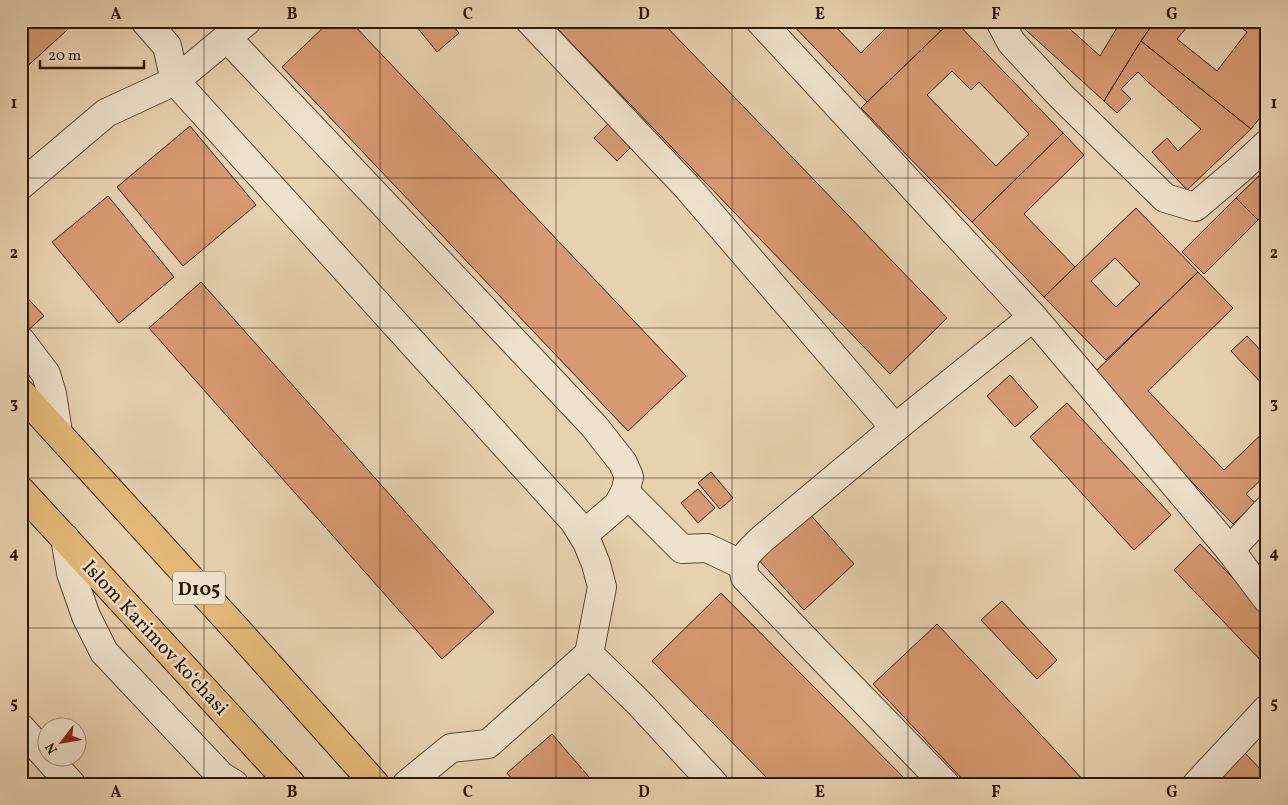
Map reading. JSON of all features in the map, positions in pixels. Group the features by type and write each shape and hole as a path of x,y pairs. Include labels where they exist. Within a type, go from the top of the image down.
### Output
{"main road":[{"name":"D105","path":"21,393 375,784"},
{"name":"Islom Karimov koʻchasi","path":"21,491 290,784"}],"lane":[{"path":"145,21 167,46 176,81 574,522 587,542 596,564 602,587 589,654 488,744 451,748 407,784"},
{"path":"530,21 688,188 895,428"},
{"path":"760,21 1033,317 1230,550 1267,599"},
{"path":"1000,21 1010,42 1061,96 1165,198 1195,207 1240,170 1267,144"},
{"path":"21,185 106,113 176,81 237,30 594,426 622,463 629,476 625,492 618,505 583,535"},
{"path":"945,784 745,577 742,565 746,555 762,539 895,428 1033,317"},
{"path":"21,341 46,374 52,394 58,433"},
{"path":"625,492 682,549 707,548 742,565"},
{"path":"1230,550 1267,510"},
{"path":"65,538 71,574 86,616 104,652 222,776 234,784"},
{"path":"589,654 640,704 714,784"},
{"path":"1197,784 1267,709"},
{"path":"21,728 71,784"}],"building":[{"path":"21,21 77,21 21,72"},
{"path":"330,21 350,21 686,376 628,431 282,67"},
{"path":"412,21 449,21 459,33 437,52"},
{"path":"550,21 661,21 947,318 890,374"},
{"path":"789,21 830,21 861,53 888,26 883,21 928,21 941,31 867,102"},
{"path":"951,21 955,21 1063,133 972,222 861,108","holes":["952,71 971,90 979,82 1029,134 996,166 927,95"]},
{"path":"1016,21 1061,21 1100,56 1121,21 1155,21 1104,101"},
{"path":"1155,21 1192,21 1177,39 1217,71 1247,32 1233,21 1267,21 1267,109 1251,129 1141,41"},
{"path":"1141,41 1251,129 1187,190 1152,152 1167,138 1178,151 1201,129 1138,72 1121,89 1131,99 1117,113 1104,101"},
{"path":"611,121 634,144 617,161 594,138"},
{"path":"190,126 256,205 183,266 117,187"},
{"path":"1063,133 1084,155 1024,214 1075,267 1044,297 972,222"},
{"path":"1267,168 1267,212 1258,220 1236,198"},
{"path":"108,196 174,277 119,323 52,242"},
{"path":"1236,198 1258,220 1204,274 1182,252"},
{"path":"1136,208 1198,272 1106,360 1044,297","holes":["1115,258 1140,284 1116,307 1091,281"]},
{"path":"1198,272 1233,308 1148,391 1224,470 1267,429 1267,474 1246,494 1255,503 1233,524 1090,377"},
{"path":"201,282 494,612 442,659 149,328"},
{"path":"21,291 44,316 27,331 21,325"},
{"path":"1247,336 1267,357 1267,389 1231,351"},
{"path":"1010,375 1038,407 1015,427 987,396"},
{"path":"1067,403 1171,515 1134,550 1030,437"},
{"path":"711,472 733,498 720,509 698,483"},
{"path":"698,489 715,508 698,523 681,503"},
{"path":"808,512 854,564 804,610 757,558"},
{"path":"1200,544 1267,613 1267,667 1174,570"},
{"path":"721,593 910,784 773,784 652,661"},
{"path":"1002,601 1057,660 1037,679 981,620"},
{"path":"937,624 1087,784 967,784 873,684"},
{"path":"552,734 595,784 516,784 507,773"},
{"path":"1240,748 1267,776 1267,784 1203,784"}]}
